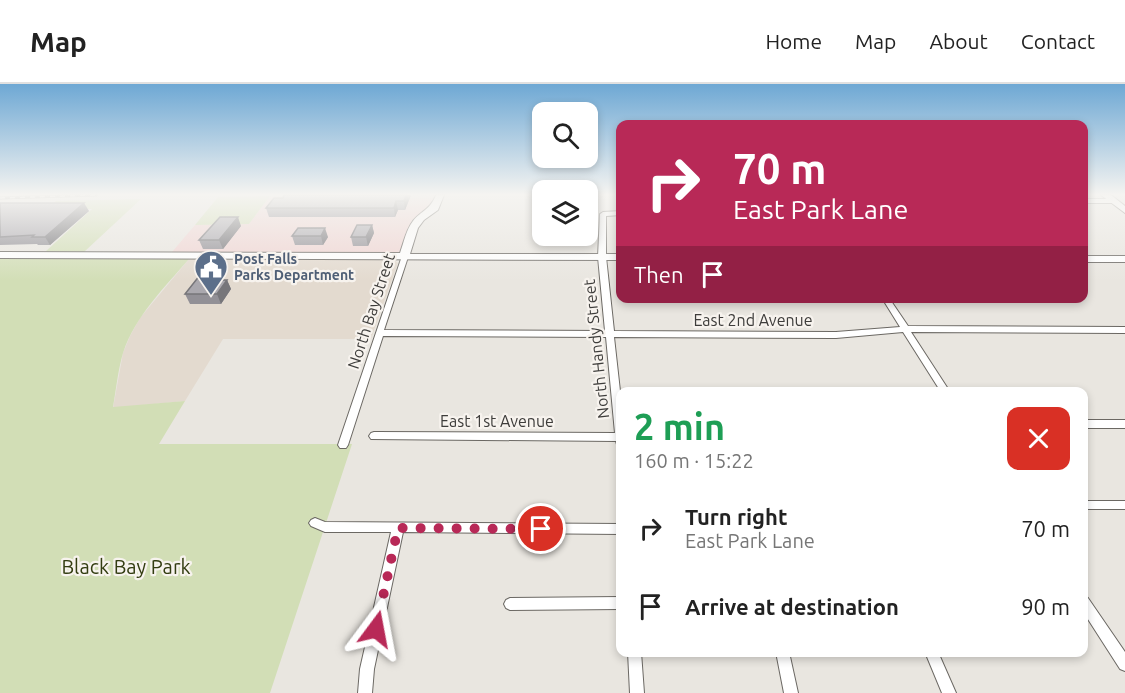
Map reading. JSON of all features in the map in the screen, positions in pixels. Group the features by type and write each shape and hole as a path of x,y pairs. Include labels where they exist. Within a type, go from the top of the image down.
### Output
{"street":[{"name":"North Bay Street","path":"343,445 415,223"},
{"name":"North Handy Street","path":"603,223 602,257 616,391"},
{"path":"0,255 616,257"},
{"path":"1088,259 1125,259"},
{"path":"888,303 943,387"},
{"name":"East 2nd Avenue","path":"381,333 836,335 905,329 1125,330"},
{"path":"1088,424 1125,424"},
{"name":"East 1st Avenue","path":"374,436 616,439"},
{"path":"1088,505 1125,505"},
{"path":"315,523 325,527 616,529"},
{"path":"364,693 367,669 398,528"},
{"path":"510,604 616,603"},
{"path":"1088,607 1119,645 1125,664"},
{"path":"634,657 637,693"},
{"path":"783,657 791,693"},
{"path":"933,657 949,693"}],"shaded area":[{"path":"411,223 401,250 397,253 172,252 195,225"},
{"path":"189,259 394,260 398,263 371,339 223,339 185,401 113,408 123,353 130,336 140,318"}],"green space":[{"path":"76,223 115,223 84,252 45,252"},
{"path":"196,223 249,223 249,224 195,225"},
{"name":"Black Bay Park","path":"0,258 189,259 143,314 135,327 123,353 117,380 113,407 185,401 159,444 352,444 270,693 0,693"}],"building":[{"path":"0,223 61,223 45,237 32,237 34,235 0,237"},
{"path":"214,223 233,223 219,240 199,240"},
{"path":"357,225 372,225 366,237 351,237"},
{"path":"298,228 325,228 321,236 292,236"},
{"path":"200,275 216,275 212,280 227,280 217,294 185,294"}],"place":[{"name":"Post Falls Parks Department","path":"211,296"}],"route":[{"path":"376,629 398,528 541,529"}]}
